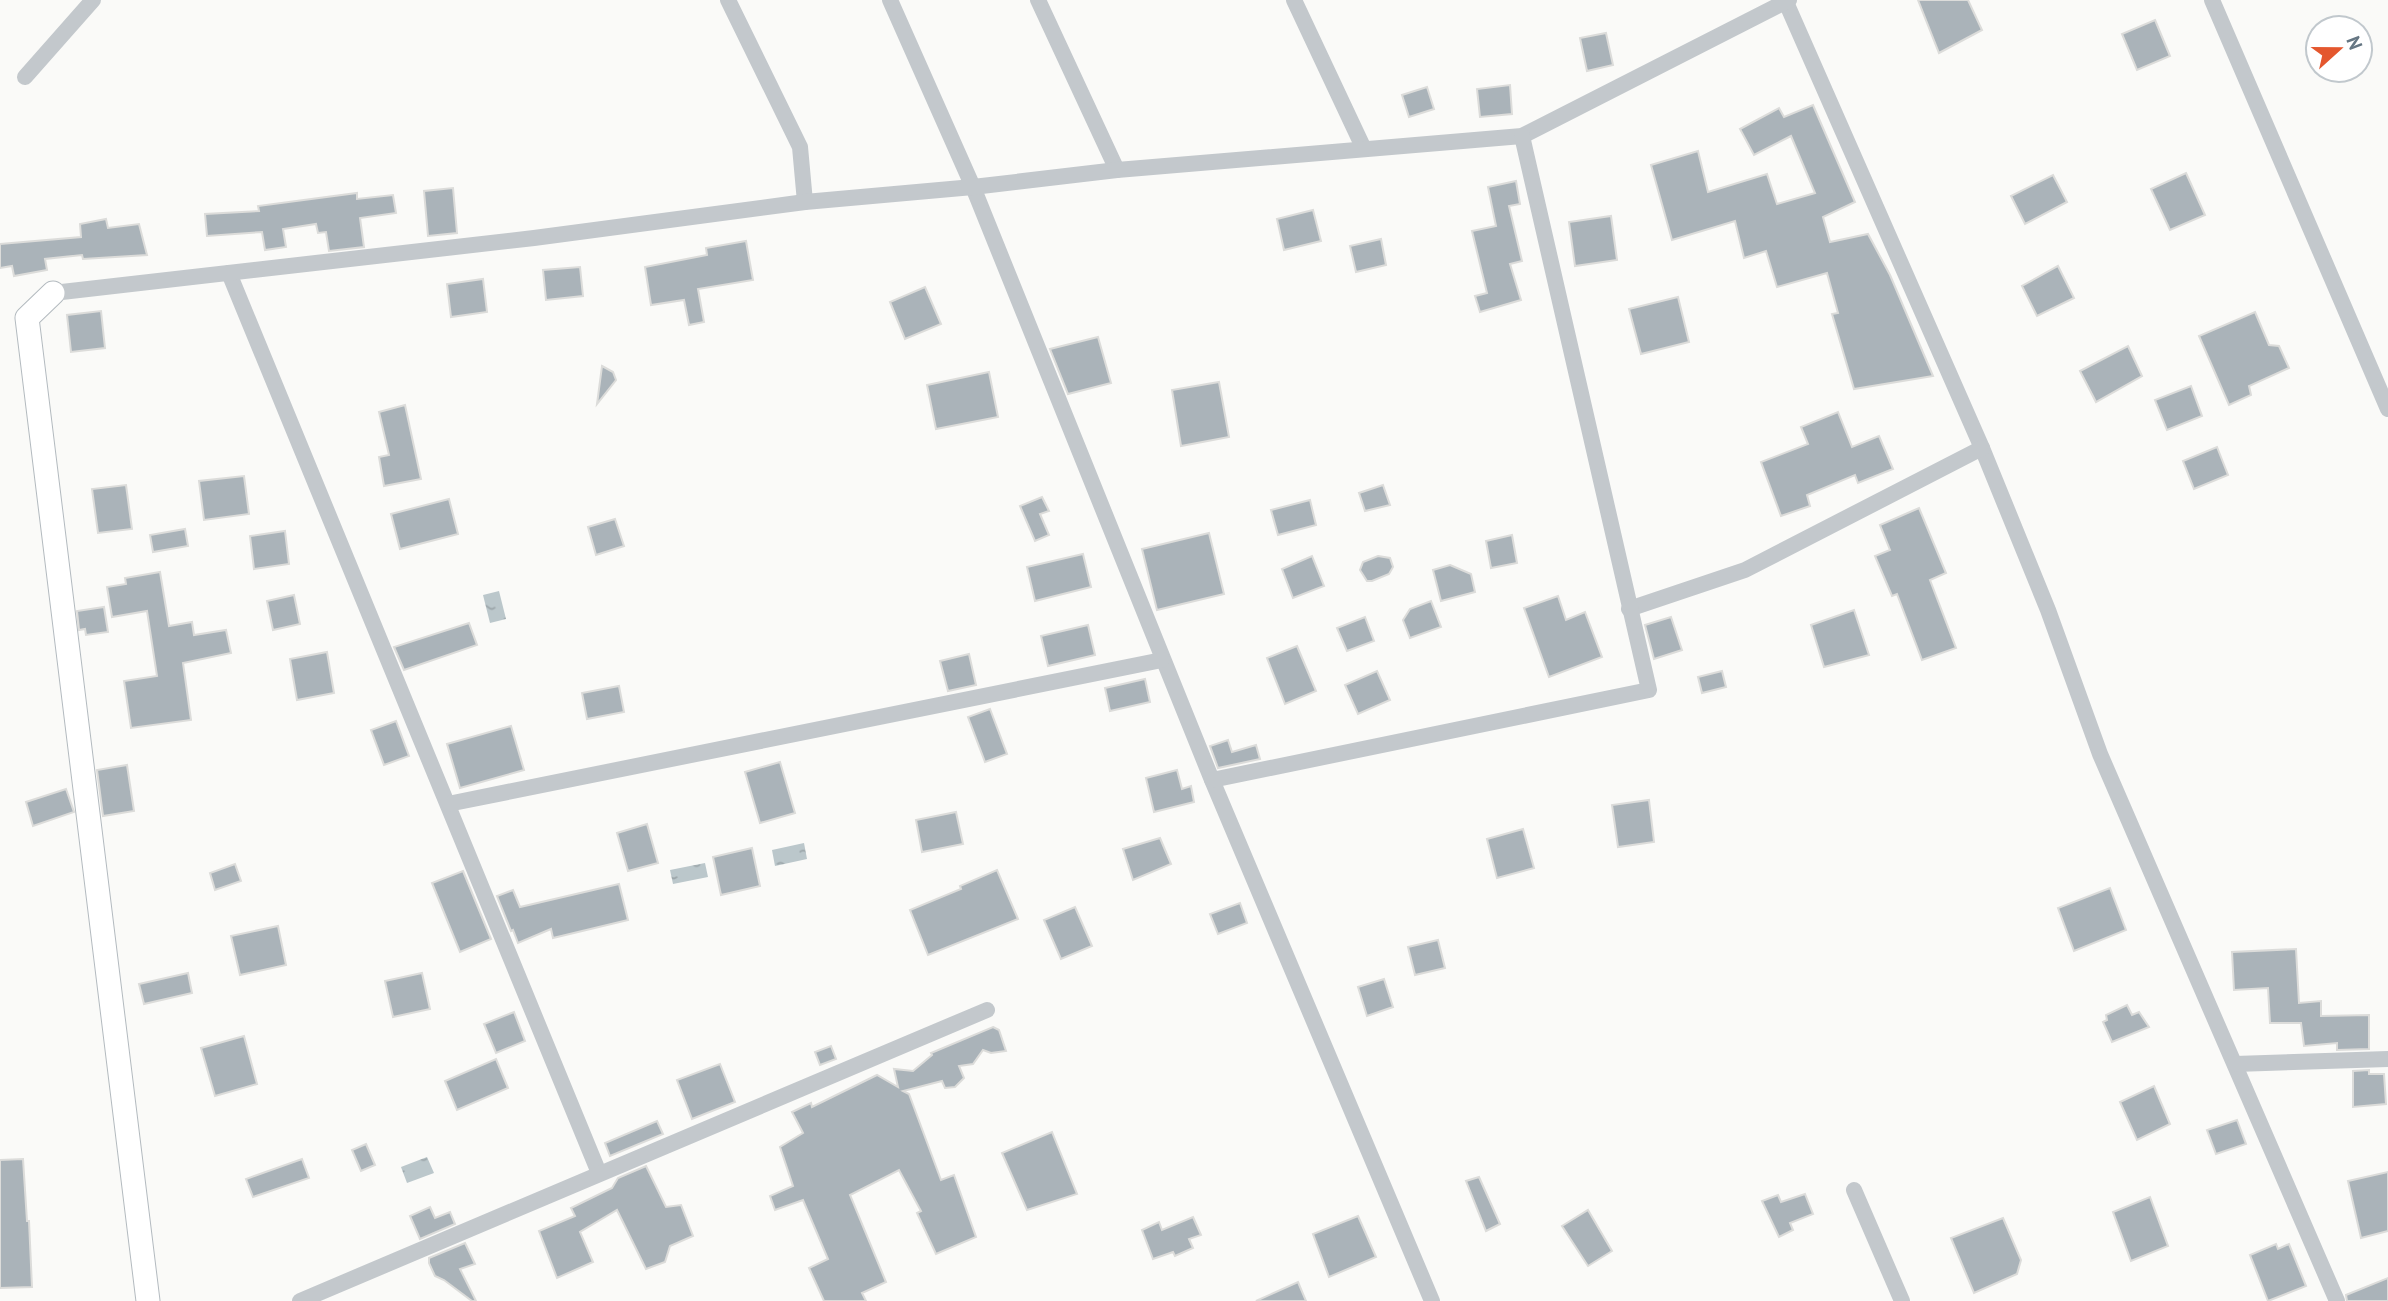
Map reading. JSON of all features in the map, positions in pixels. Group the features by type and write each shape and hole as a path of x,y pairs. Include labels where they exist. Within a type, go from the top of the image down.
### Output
{"street":[{"path":"25,77 93,0"},
{"path":"728,0 800,147 804,202"},
{"path":"890,0 973,187 1162,660 1432,1301"},
{"path":"1038,0 1116,170"},
{"path":"1294,0 1364,149"},
{"path":"2212,0 2388,409"},
{"path":"148,1301 27,318 52,293 534,238 804,202 973,187 1116,170 1522,136 1787,1 1982,448 2048,610 2100,754 2337,1301"},
{"path":"1212,780 1649,690 1522,136"},
{"path":"229,273 599,1172"},
{"path":"1629,609 1745,570 1982,448"},
{"path":"448,804 1162,660"},
{"path":"300,1301 599,1172 987,1010"},
{"path":"2235,1065 2388,1059"},
{"path":"1854,1190 1902,1301"}],"water":[{"path":"499,591 506,619 490,623 483,595"},
{"path":"804,843 807,859 775,866 772,850"},
{"path":"705,863 708,877 673,884 670,870"},
{"path":"427,1157 434,1173 407,1183 401,1167"}],"building":[{"path":"1918,0 1968,0 1982,30 1939,53"},
{"path":"2155,20 2170,56 2137,70 2122,34"},
{"path":"1606,33 1613,65 1587,71 1580,38"},
{"path":"1510,85 1512,114 1480,117 1477,89"},
{"path":"1427,87 1434,109 1409,117 1402,95"},
{"path":"1813,105 1855,202 1823,217 1830,242 1868,234 1890,275 1933,376 1854,389 1832,314 1838,313 1827,273 1777,287 1766,251 1744,258 1735,221 1672,240 1651,165 1698,151 1708,192 1767,174 1777,204 1815,193 1791,136 1754,155 1740,129 1779,108 1784,117"},
{"path":"2186,173 2205,215 2170,230 2151,189"},
{"path":"2053,175 2067,202 2025,224 2011,196"},
{"path":"1516,181 1520,204 1509,206 1522,261 1510,264 1521,300 1480,312 1475,296 1487,293 1472,231 1496,226 1488,187"},
{"path":"453,188 457,233 428,236 424,191"},
{"path":"357,193 357,199 393,195 396,213 360,218 364,247 329,251 326,232 318,233 316,224 283,229 286,247 265,250 262,232 207,236 205,214 259,211 258,206"},
{"path":"1313,210 1321,241 1284,250 1277,219"},
{"path":"1611,216 1617,260 1575,266 1569,222"},
{"path":"106,219 108,228 139,224 147,255 83,259 82,255 45,259 47,270 14,276 12,266 0,268 0,244 81,237 80,224"},
{"path":"1381,239 1386,265 1356,272 1350,246"},
{"path":"746,241 753,280 698,289 704,322 689,325 684,300 651,305 645,267 707,255 706,248"},
{"path":"2058,266 2074,298 2037,316 2022,286"},
{"path":"580,267 583,296 546,300 543,270"},
{"path":"483,279 487,312 451,317 447,284"},
{"path":"925,287 941,324 905,339 890,302"},
{"path":"1678,297 1689,342 1641,354 1629,309"},
{"path":"101,311 105,348 71,352 67,315"},
{"path":"2255,312 2269,345 2279,346 2289,368 2249,386 2251,395 2229,405 2199,336"},
{"path":"1098,337 1111,383 1068,394 1050,349"},
{"path":"2128,346 2142,376 2096,402 2080,371"},
{"path":"602,366 613,372 616,380 597,404"},
{"path":"989,372 998,417 936,429 927,385"},
{"path":"1219,382 1229,437 1181,446 1172,390"},
{"path":"2191,386 2202,416 2167,430 2155,400"},
{"path":"405,405 421,479 384,486 379,457 389,455 379,412"},
{"path":"1838,412 1852,447 1879,436 1893,469 1858,483 1855,475 1807,495 1810,506 1781,516 1761,462 1808,444 1801,427"},
{"path":"2217,447 2228,475 2194,489 2183,461"},
{"path":"244,476 249,514 204,520 199,481"},
{"path":"126,485 132,529 98,533 92,489"},
{"path":"1383,485 1390,505 1365,511 1359,493"},
{"path":"1042,497 1049,511 1040,514 1049,535 1035,541 1020,506"},
{"path":"449,499 458,534 400,549 391,514"},
{"path":"1310,500 1316,525 1278,535 1271,510"},
{"path":"1919,508 1946,573 1930,580 1956,648 1922,660 1897,594 1892,596 1875,556 1890,550 1880,525"},
{"path":"615,519 624,546 596,555 588,527"},
{"path":"185,529 188,546 153,552 150,535"},
{"path":"285,531 289,564 254,569 250,536"},
{"path":"1209,533 1224,594 1157,610 1142,549"},
{"path":"1512,535 1517,563 1491,568 1486,541"},
{"path":"1083,554 1091,587 1035,601 1027,567"},
{"path":"1312,556 1324,586 1293,598 1282,569"},
{"path":"1378,556 1390,558 1393,567 1389,574 1367,581 1360,570 1363,562"},
{"path":"1450,565 1471,574 1475,592 1441,601 1433,570"},
{"path":"160,572 169,626 192,622 194,635 226,630 231,653 183,663 191,720 131,728 124,681 157,676 147,611 112,617 107,587 126,584 125,578"},
{"path":"294,595 300,624 273,630 267,601"},
{"path":"1558,596 1566,620 1585,612 1602,657 1549,677 1524,608"},
{"path":"1431,601 1441,627 1410,638 1403,620 1410,609"},
{"path":"104,607 108,632 86,635 85,629 79,630 77,611"},
{"path":"1854,610 1869,655 1824,667 1811,625"},
{"path":"1365,617 1374,641 1347,651 1337,628"},
{"path":"1671,617 1682,650 1654,659 1645,625"},
{"path":"469,623 477,645 404,670 394,647"},
{"path":"1088,625 1095,655 1048,666 1041,636"},
{"path":"1297,646 1316,691 1285,704 1267,658"},
{"path":"327,652 334,693 297,700 290,659"},
{"path":"969,654 976,685 948,691 940,661"},
{"path":"1377,671 1390,700 1358,714 1345,685"},
{"path":"1722,671 1726,687 1702,693 1698,677"},
{"path":"1145,679 1150,702 1110,711 1105,688"},
{"path":"619,686 624,712 587,719 582,693"},
{"path":"990,709 1007,754 985,762 968,717"},
{"path":"396,721 409,756 384,765 371,730"},
{"path":"511,726 524,770 460,788 447,744"},
{"path":"1228,740 1232,752 1256,745 1260,759 1218,768 1210,746"},
{"path":"780,762 795,813 760,823 745,772"},
{"path":"127,765 134,811 103,816 97,770"},
{"path":"1177,770 1182,789 1191,786 1194,802 1154,812 1146,778"},
{"path":"66,789 74,812 33,826 26,802"},
{"path":"1649,800 1654,842 1618,847 1612,805"},
{"path":"956,812 963,844 922,852 916,820"},
{"path":"647,824 658,863 628,871 617,833"},
{"path":"1523,829 1534,868 1497,878 1487,839"},
{"path":"1160,838 1171,864 1133,880 1123,849"},
{"path":"752,848 760,886 721,895 713,857"},
{"path":"235,864 241,881 215,890 210,873"},
{"path":"997,870 1018,919 928,955 910,910 961,889 960,886"},
{"path":"463,871 491,939 460,952 432,883"},
{"path":"619,884 628,920 553,938 551,929 518,943 497,896 513,890 520,907"},
{"path":"2110,888 2126,930 2074,951 2058,908"},
{"path":"1240,903 1247,923 1218,934 1210,914"},
{"path":"1075,907 1092,946 1061,959 1044,920"},
{"path":"278,926 286,965 240,975 231,936"},
{"path":"1438,940 1445,968 1415,975 1408,947"},
{"path":"2296,949 2299,1003 2321,1001 2321,1016 2369,1015 2369,1049 2337,1050 2337,1043 2304,1046 2301,1023 2270,1023 2268,988 2234,990 2232,952"},
{"path":"188,973 192,993 144,1004 139,984"},
{"path":"422,973 430,1009 393,1017 385,981"},
{"path":"1384,979 1393,1007 1367,1016 1358,987"},
{"path":"2127,1005 2132,1015 2139,1012 2149,1027 2112,1042 2103,1022 2107,1020 2106,1015"},
{"path":"514,1012 525,1041 496,1053 484,1024"},
{"path":"993,1027 999,1030 1006,1051 991,1053 983,1050 973,1064 959,1066 964,1078 955,1087 945,1088 942,1081 903,1091 909,1094 941,1180 954,1175 976,1237 936,1254 917,1213 921,1211 899,1170 850,1195 886,1282 862,1293 866,1301 824,1301 809,1268 828,1259 803,1200 775,1210 770,1196 793,1186 780,1147 803,1133 792,1112 811,1103 812,1107 877,1075 898,1087 894,1069 913,1071 932,1055 931,1053"},
{"path":"244,1036 257,1084 215,1096 201,1048"},
{"path":"831,1046 836,1059 820,1065 815,1052"},
{"path":"496,1059 508,1088 457,1110 445,1081"},
{"path":"720,1064 735,1102 692,1119 677,1080"},
{"path":"2369,1070 2369,1074 2384,1074 2386,1104 2353,1107 2353,1071"},
{"path":"2154,1086 2170,1124 2137,1140 2120,1102"},
{"path":"2237,1120 2246,1144 2216,1154 2207,1130"},
{"path":"657,1121 663,1134 610,1156 605,1143"},
{"path":"1052,1132 1077,1194 1027,1210 1002,1153"},
{"path":"366,1144 375,1165 361,1171 352,1150"},
{"path":"23,1159 32,1287 0,1288 0,1160"},
{"path":"302,1159 309,1178 253,1197 246,1179"},
{"path":"646,1166 666,1207 681,1205 693,1236 670,1246 665,1262 646,1269 617,1210 580,1232 593,1262 557,1278 539,1231 575,1216 571,1208 612,1188 618,1178"},
{"path":"2388,1172 2388,1231 2361,1238 2348,1181"},
{"path":"1479,1177 1500,1224 1486,1231 1466,1181"},
{"path":"1805,1194 1813,1214 1790,1223 1793,1230 1779,1237 1762,1201 1778,1195 1781,1202"},
{"path":"2150,1197 2168,1246 2131,1261 2113,1212"},
{"path":"430,1207 435,1218 450,1212 455,1224 420,1239 410,1216"},
{"path":"1588,1210 1612,1251 1588,1266 1562,1226"},
{"path":"1358,1216 1376,1257 1329,1277 1313,1234"},
{"path":"1193,1217 1201,1235 1189,1239 1193,1248 1175,1256 1173,1252 1153,1259 1142,1230 1159,1222 1162,1230"},
{"path":"2003,1218 2021,1260 2017,1274 1974,1293 1951,1238"},
{"path":"465,1243 475,1264 460,1269 476,1301 435,1276 429,1263 429,1258"},
{"path":"2276,1244 2278,1249 2289,1244 2306,1286 2268,1301 2250,1255"},
{"path":"2388,1278 2388,1301 2347,1301 2346,1295"},
{"path":"1298,1282 1306,1301 1256,1301"}]}
